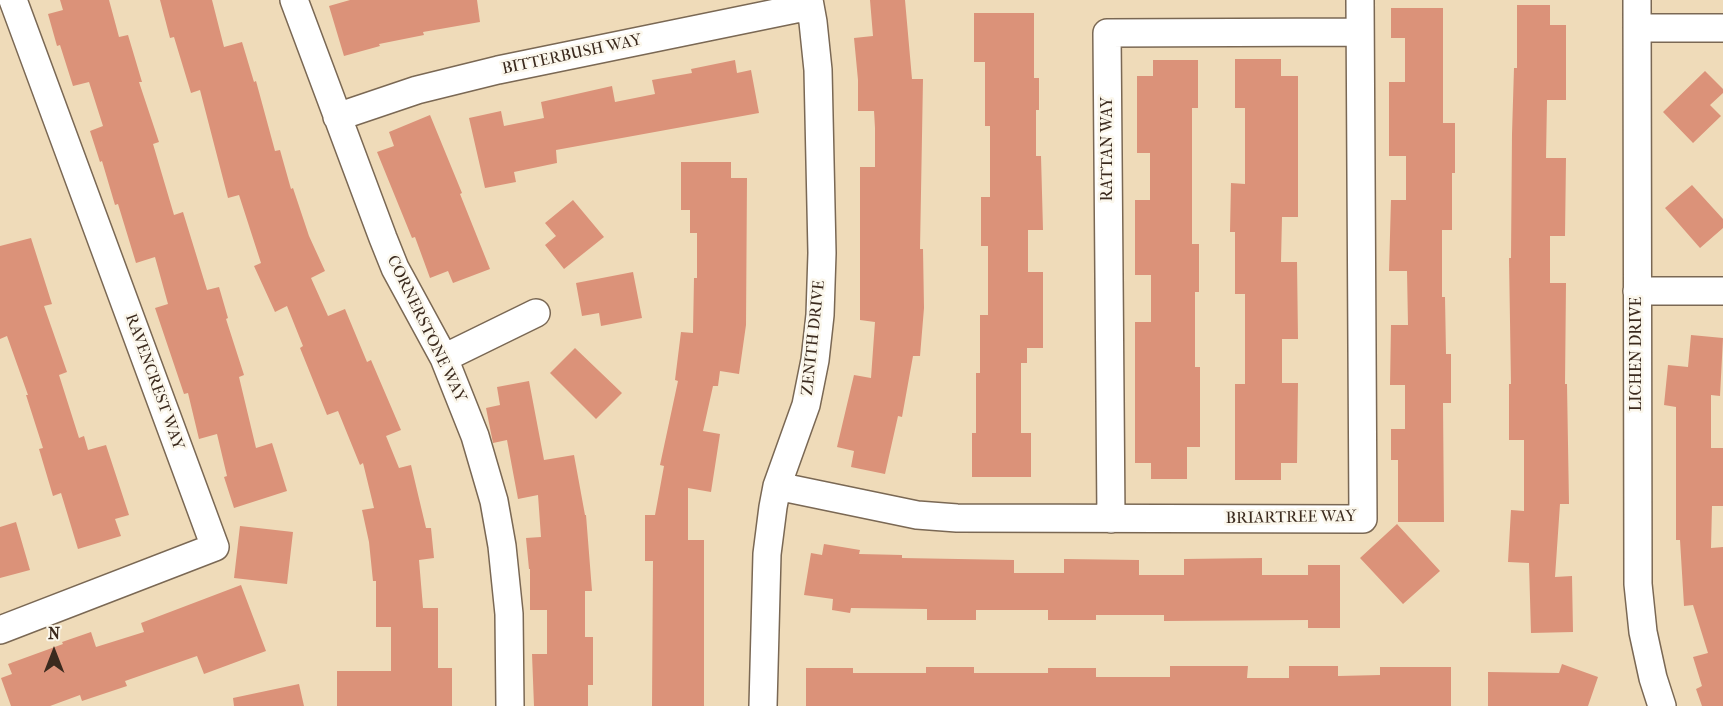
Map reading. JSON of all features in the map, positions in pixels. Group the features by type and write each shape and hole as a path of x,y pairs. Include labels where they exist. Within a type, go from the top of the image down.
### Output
{"street":[{"name":"RAVENCREST WAY","path":"0,630 215,547 13,0"},
{"name":"CORNERSTONE WAY","path":"294,0 395,268 444,358 476,436 494,501 502,546 509,614 510,706"},
{"name":"BRIARTREE WAY","path":"777,486 917,515 957,518 1363,519 1360,0"},
{"name":"LICHEN DRIVE","path":"1637,0 1638,584 1643,632 1662,706"},
{"name":"BITTERBUSH WAY","path":"337,117 417,90 498,70 810,3"},
{"name":"ZENITH DRIVE","path":"763,706 767,554 777,486 806,405 815,360 820,315 822,253 818,70 810,3"},
{"path":"1637,28 1723,28"},
{"name":"RATTAN WAY","path":"1111,519 1107,33 1360,32"},
{"path":"1637,291 1723,291"},
{"path":"444,358 536,313"}],"building":[{"path":"60,0 109,0 119,37 128,35 142,82 139,82 159,142 153,144 174,215 183,212 207,290 219,287 228,318 226,319 244,375 239,377 256,448 272,443 287,491 234,508 224,477 227,476 217,434 199,439 188,393 184,394 155,308 168,304 155,257 136,263 118,204 115,205 90,131 103,126 89,82 73,86 60,45 57,46 48,14 63,10"},
{"path":"160,0 212,0 224,47 242,42 254,82 256,81 275,151 280,150 291,189 293,188 309,236 325,271 311,278 328,316 345,309 367,362 371,360 401,430 386,436 399,468 411,465 426,528 431,528 434,558 419,560 423,608 438,608 438,668 452,668 452,706 337,706 337,671 391,671 391,627 376,627 376,581 373,581 369,542 362,510 374,508 363,463 360,465 338,411 327,415 300,348 303,346 287,306 275,312 254,266 261,263 239,195 228,198 200,90 191,93 174,37 170,38"},
{"path":"350,0 477,0 480,22 423,32 424,35 379,44 380,46 344,56 329,6"},
{"path":"870,0 905,0 912,79 923,79 920,249 923,249 924,308 920,356 913,356 902,417 898,416 885,474 851,467 854,451 837,447 854,375 871,378 875,322 860,320 860,167 875,167 875,128 874,111 858,111 854,38 873,36"},
{"path":"1517,5 1550,5 1550,25 1566,25 1566,100 1547,100 1546,158 1566,158 1565,236 1550,236 1550,283 1566,283 1565,384 1567,384 1569,504 1560,504 1555,577 1572,576 1573,632 1531,633 1529,563 1508,562 1511,510 1524,511 1524,440 1509,440 1509,384 1511,384 1509,258 1511,258 1512,134 1514,68 1517,68"},
{"path":"1391,8 1443,8 1443,123 1455,123 1452,230 1442,230 1442,297 1445,297 1446,354 1451,354 1451,403 1443,403 1444,522 1398,522 1398,460 1391,460 1391,429 1405,429 1405,385 1390,385 1391,325 1408,325 1407,271 1389,271 1391,200 1406,200 1406,156 1389,156 1389,82 1405,82 1405,38 1391,38"},
{"path":"974,13 1034,13 1034,78 1039,78 1036,156 1041,156 1043,230 1028,230 1028,272 1043,272 1043,348 1027,348 1027,363 1021,363 1021,433 1031,433 1031,477 972,477 972,433 976,433 976,373 980,373 980,315 988,315 988,246 981,246 981,197 990,197 990,126 985,126 985,62 974,62"},
{"path":"1235,59 1281,59 1281,76 1298,76 1298,217 1282,217 1281,262 1297,262 1298,339 1282,339 1282,383 1298,383 1297,463 1281,463 1281,480 1235,480 1235,384 1245,384 1245,294 1235,294 1235,232 1230,232 1231,183 1245,184 1245,108 1235,108"},
{"path":"735,60 737,73 751,70 759,113 556,150 557,163 514,172 516,182 485,188 469,118 501,111 504,126 544,118 541,102 612,86 615,102 655,94 652,80 692,73 691,69"},
{"path":"1153,60 1198,60 1198,108 1192,108 1192,244 1199,244 1199,292 1195,292 1195,367 1200,367 1200,447 1187,447 1187,479 1151,479 1151,463 1135,463 1135,322 1151,322 1151,275 1135,275 1135,200 1150,200 1150,153 1137,153 1137,76 1153,76"},
{"path":"1705,71 1723,89 1723,93 1710,105 1721,116 1693,143 1663,112"},
{"path":"430,115 490,269 453,283 448,271 430,278 415,237 412,238 377,152 394,146 389,132"},
{"path":"681,162 731,162 731,178 747,178 746,325 739,374 720,371 718,386 713,386 703,431 720,434 711,492 688,488 688,540 704,540 704,706 652,706 653,561 645,561 645,515 655,515 664,466 660,465 678,381 675,380 681,332 693,333 694,278 697,278 697,233 690,233 690,210 681,210"},
{"path":"1692,185 1723,219 1723,228 1700,248 1665,208"},
{"path":"573,200 604,237 564,269 545,245 556,236 545,223"},
{"path":"31,238 52,304 44,306 67,372 59,375 79,438 84,436 88,450 106,445 129,515 115,519 121,536 78,549 61,493 53,496 39,449 43,448 26,395 28,395 7,336 0,339 0,246"},
{"path":"633,272 642,318 601,326 599,313 582,316 576,283"},
{"path":"1691,335 1723,338 1720,396 1711,395 1711,448 1723,448 1723,506 1712,506 1711,548 1723,547 1723,706 1702,706 1696,689 1702,686 1693,657 1708,653 1693,605 1684,606 1680,540 1676,540 1676,407 1664,405 1668,365 1688,367"},
{"path":"575,348 622,393 596,419 550,373"},
{"path":"529,381 544,460 574,455 586,515 592,591 585,591 585,637 593,637 593,685 588,685 588,706 534,706 532,654 547,654 547,610 530,610 530,569 526,538 541,537 538,495 518,499 507,440 493,443 486,408 500,405 497,387"},
{"path":"16,522 30,570 0,578 0,527"},
{"path":"1397,524 1440,571 1403,604 1360,558"},
{"path":"240,526 293,532 287,584 234,578"},
{"path":"824,544 860,550 859,554 902,555 902,558 1014,560 1014,573 1064,573 1064,559 1139,560 1139,575 1184,575 1184,559 1262,558 1262,575 1308,575 1308,565 1340,565 1340,628 1308,628 1308,620 1164,621 1164,615 1096,615 1096,620 1048,620 1048,610 976,610 976,620 927,620 927,609 851,608 850,613 832,610 833,599 804,595 811,553 822,555"},
{"path":"241,585 266,651 204,674 197,656 125,681 127,686 82,701 80,695 50,706 11,706 1,678 12,674 8,664 91,632 96,647 144,632 141,623"},
{"path":"1562,664 1598,677 1588,706 1488,706 1488,672 1559,673"},
{"path":"1170,666 1248,666 1247,678 1289,678 1289,666 1338,666 1338,676 1380,675 1380,667 1451,667 1451,706 806,706 806,668 853,668 853,673 926,673 926,667 974,667 974,673 1048,673 1048,668 1096,668 1096,677 1170,677"},
{"path":"299,684 304,706 234,706 233,698"}]}
